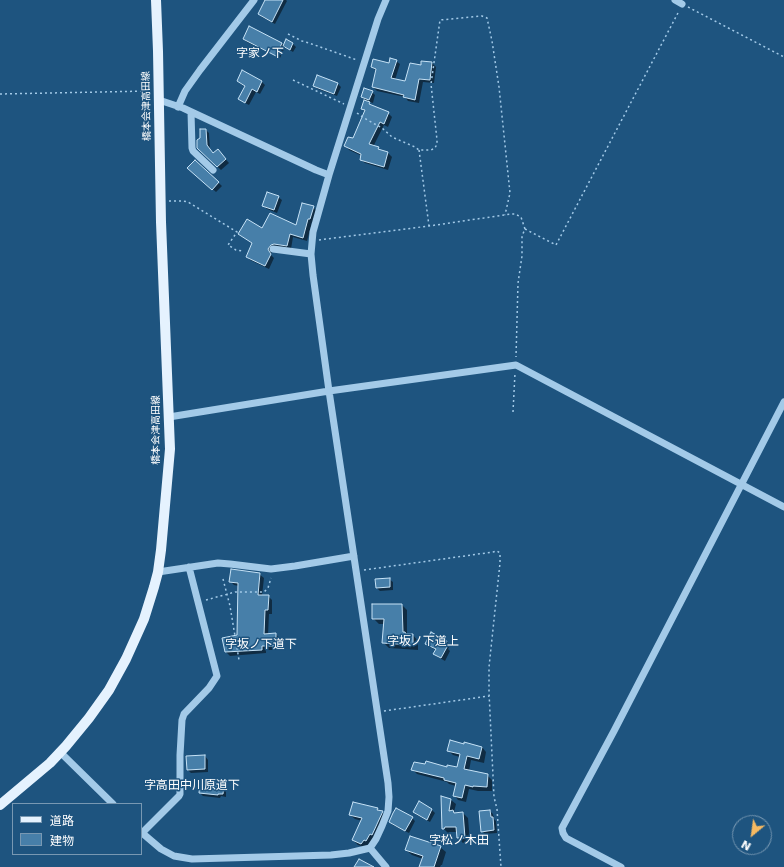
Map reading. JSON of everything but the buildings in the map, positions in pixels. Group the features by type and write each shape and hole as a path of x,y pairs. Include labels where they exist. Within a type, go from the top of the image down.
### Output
{"main road":[{"name":"橋本会津高田線","path":"0,805 50,763 90,718 109,690 126,659 144,619 158,572 170,449 161,201 156,0"}],"street":[{"path":"178,107 185,92 200,70 254,0"},
{"path":"189,568 217,676 184,714 182,720 180,794 142,833 174,856 192,859 331,855 349,853 370,848 388,811 388,784 329,391 311,254 313,232 329,176 384,0"},
{"path":"674,0 682,4"},
{"path":"159,95 178,107 329,176"},
{"path":"191,112 193,151 213,170"},
{"path":"273,249 311,254"},
{"path":"168,417 329,391 516,365 784,507"},
{"path":"621,867 566,838 562,828 614,732 784,402"},
{"path":"158,572 218,563 273,568 295,566 354,556"},
{"path":"60,752 111,803"},
{"path":"370,848 386,867"}],"path":[{"path":"525,229 556,245 682,4 784,57"},
{"path":"293,80 351,107 360,115 382,128 392,137 419,150 431,150 435,148 437,144 431,84 440,20 482,16 487,18 499,87 510,193 505,215"},
{"path":"288,34 302,42 365,62"},
{"path":"0,94 159,95"},
{"path":"419,150 429,226"},
{"path":"161,201 188,202 237,232 228,245 236,250 242,251"},
{"path":"312,241 505,215 515,214 521,217 525,229 522,236 522,256 518,283 513,412"},
{"path":"356,571 497,551 500,553 489,667 489,696 494,796 497,809 501,867"},
{"path":"198,602 236,592 264,592 269,585 273,568"},
{"path":"223,580 230,606 239,660"},
{"path":"377,712 489,696"}],"district":[{"name":"字家ノ下","path":"260,54"},
{"name":"字坂ノ下道上","path":"423,642"},
{"name":"字坂ノ下道下","path":"261,645"},
{"name":"字高田中川原道下","path":"192,786"},
{"name":"字松ノ木田","path":"459,841"}]}
